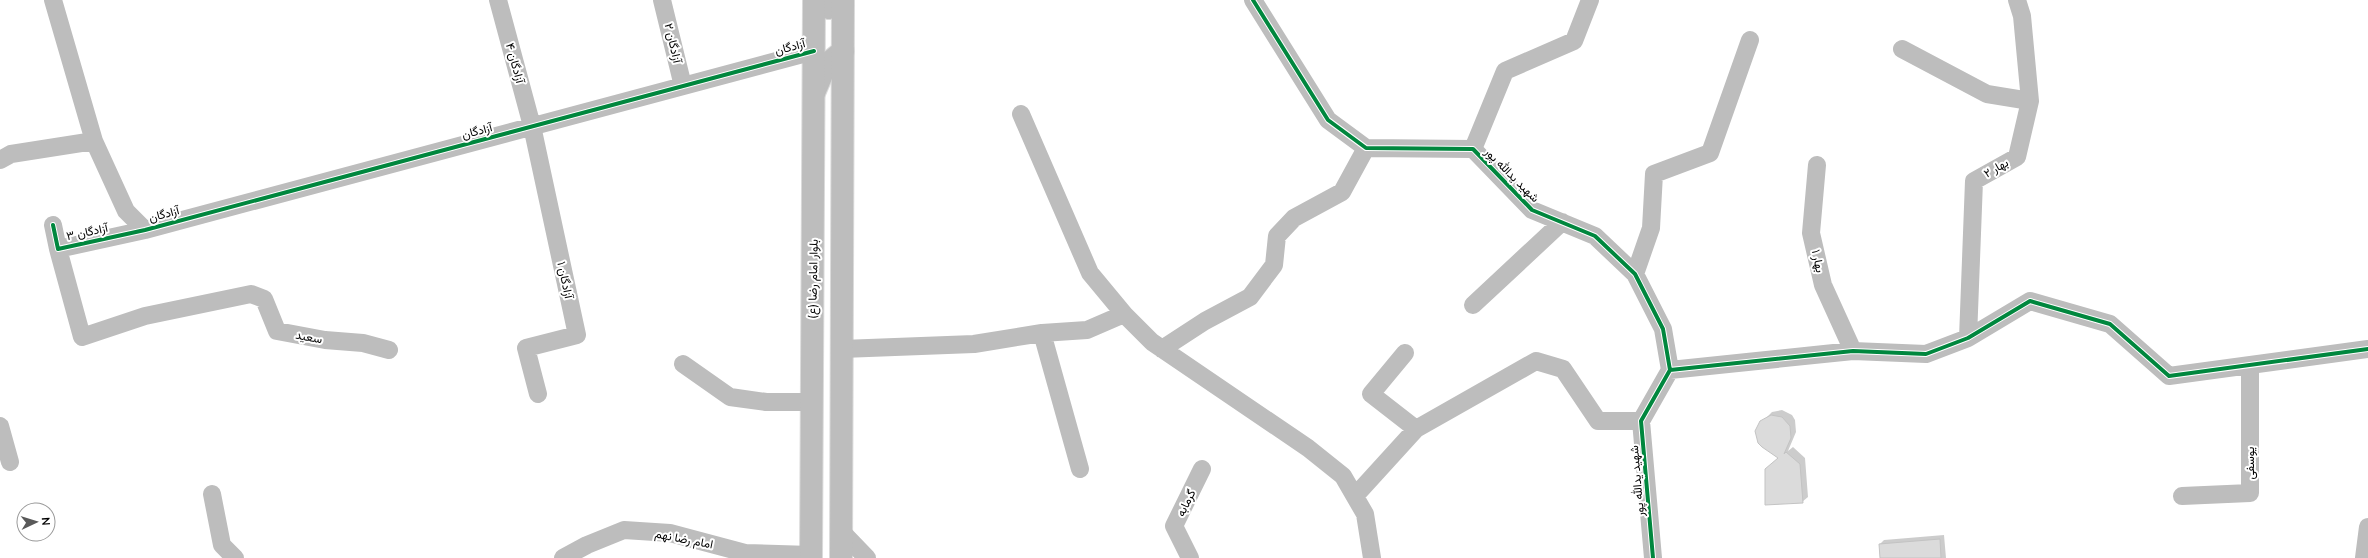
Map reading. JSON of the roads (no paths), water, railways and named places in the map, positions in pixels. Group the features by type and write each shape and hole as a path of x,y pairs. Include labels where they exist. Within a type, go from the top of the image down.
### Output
{"main road":[{"path":"814,1 829,8 843,2 841,558"},
{"name":"بلوار امام رضا (ع)","path":"811,557 814,1"},
{"path":"814,93 826,65 843,51"}],"street":[{"name":"آزادگان","path":"53,0 94,141 126,211 145,230 814,51"},
{"name":"آزادگان ۴","path":"498,0 532,126"},
{"name":"آزادگان ۲","path":"662,0 683,86"},
{"path":"1162,349 1205,321 1250,298 1274,266 1277,236 1294,218 1342,192 1366,148 1328,120 1253,0"},
{"path":"1473,149 1505,71 1574,41 1590,0"},
{"name":"بهار ۲","path":"1968,338 1974,181 2016,156 2030,102 2022,16 2017,0"},
{"path":"1635,274 1651,228 1654,174 1710,153 1750,40"},
{"path":"1902,48 1987,94 2030,102"},
{"path":"1021,114 1090,273 1124,314 1152,342 1308,448 1344,476 1365,514 1372,558"},
{"name":"آزادگان ۱","path":"532,126 577,335 526,348 538,394"},
{"path":"0,160 11,154 94,141"},
{"name":"شهید یدالله پور","path":"1366,148 1473,149 1532,210 1595,236 1635,274 1663,329 1670,370"},
{"name":"بهار ۱","path":"1817,165 1811,233 1823,285 1853,351"},
{"path":"1473,305 1562,222"},
{"name":"آزادگان ۳","path":"53,225 58,249 145,230"},
{"name":"سعید","path":"58,249 82,337 145,316 251,294 264,299 277,331 325,340 363,343 389,350"},
{"path":"1355,496 1416,429 1536,361 1563,369 1598,421 1641,421 1670,370 1853,351 1926,354 1968,338 2030,301 2110,324 2169,376 2368,349"},
{"path":"842,349 974,344 1042,333 1087,330 1124,314"},
{"path":"1042,333 1080,469"},
{"path":"1405,353 1371,394 1416,429"},
{"path":"683,364 730,397 766,402 811,402"},
{"name":"یوسفی","path":"2182,496 2250,493 2250,365"},
{"name":"شهید یدالله پور","path":"1641,421 1653,558"},
{"path":"0,426 10,462"},
{"name":"گرمابه","path":"1190,558 1174,526 1202,468"},
{"path":"212,494 222,545 235,558"},
{"path":"2364,558 2368,528"},
{"name":"امام رضا نهم","path":"563,558 587,545 624,530 670,533 745,553 811,557"},
{"path":"841,530 867,558"}]}
